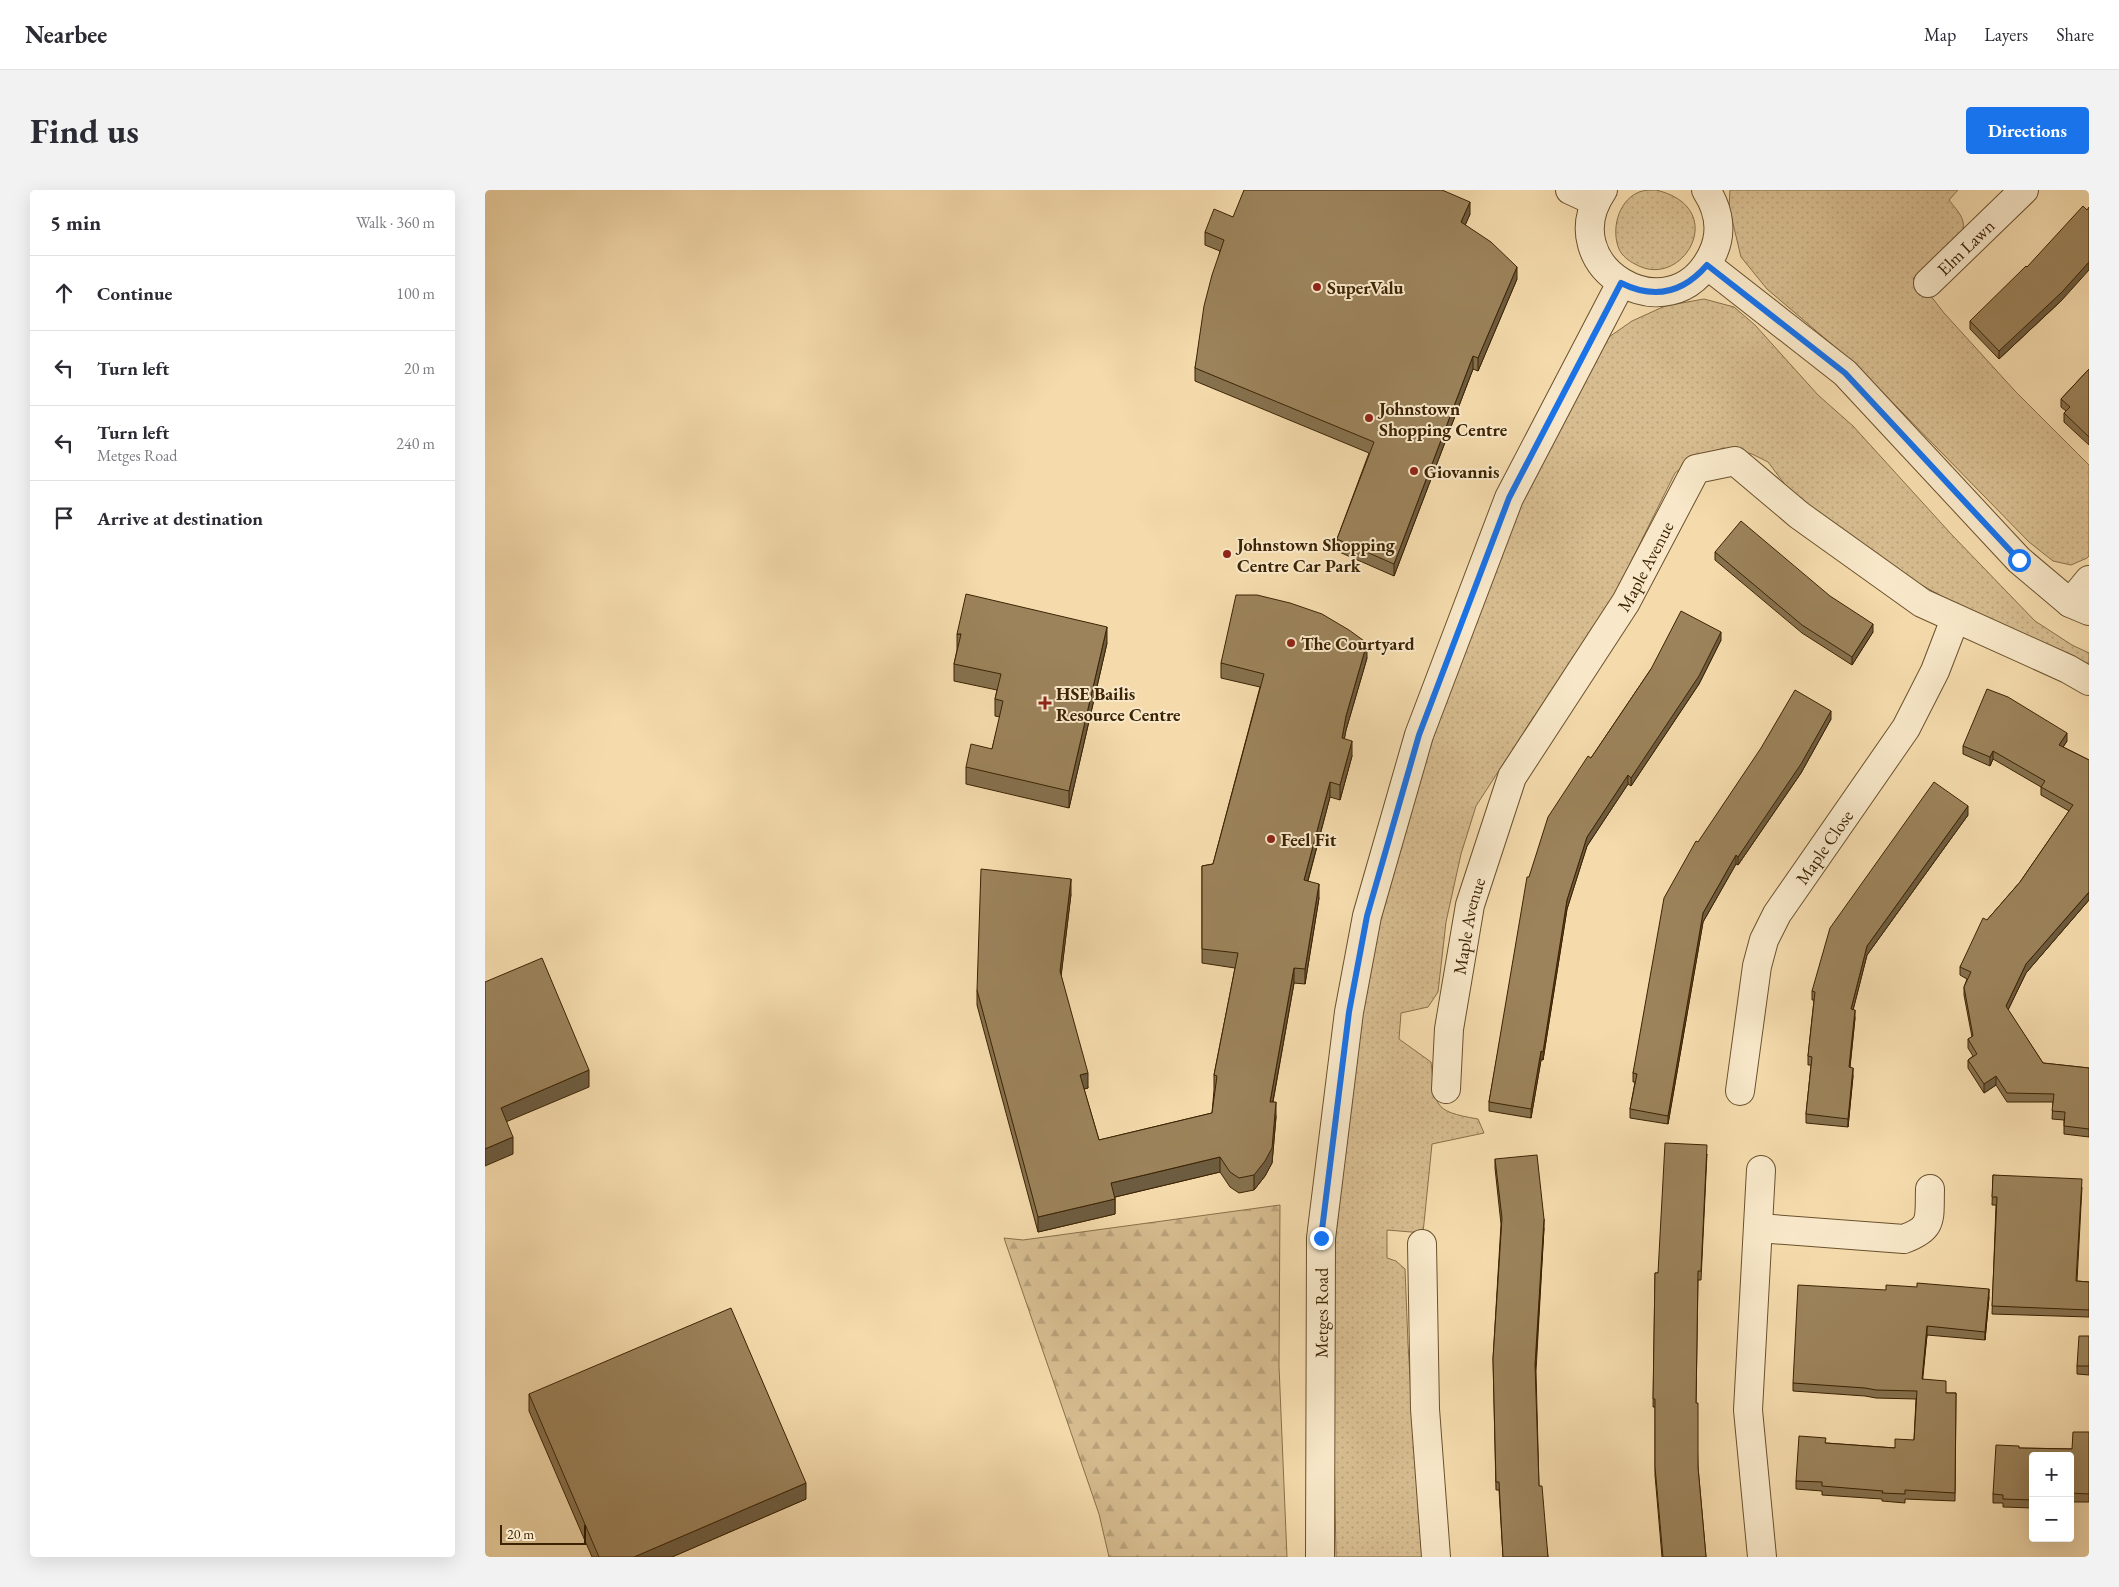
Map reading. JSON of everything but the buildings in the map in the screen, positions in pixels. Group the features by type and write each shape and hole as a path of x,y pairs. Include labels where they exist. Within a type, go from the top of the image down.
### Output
{"street":[{"path":"1570,190 1600,196 1591,217 1590,232 1593,247 1608,273 1621,283 1640,291 1665,292 1684,286 1697,277 1707,265 1716,248 1719,225 1717,212 1706,190"},
{"name":"Elm Lawn","path":"1928,283 2024,190"},
{"path":"1707,265 1845,373 2019,560 2079,607 2089,580"},
{"name":"Metges Road","path":"1319,1557 1321,1238 1349,1012 1367,916 1419,735 1509,498 1621,283"},
{"name":"Maple Avenue","path":"1446,1089 1449,1029 1470,904 1512,777 1626,602 1695,469 1735,461 1799,515 1922,603 2068,669 2089,681"},
{"name":"Maple Close","path":"1740,1091 1757,966 1764,940 1777,914 1906,728 1935,671 1955,619"},
{"path":"1761,1170 1748,1410 1762,1557"},
{"path":"1757,1228 1903,1239 1921,1233 1928,1221 1931,1189"},
{"path":"1422,1244 1425,1409 1436,1557"}],"green space":[{"path":"1656,190 1679,199 1691,213 1695,229 1692,244 1682,258 1669,267 1653,270 1635,264 1624,256 1617,242 1616,225 1621,210 1630,197 1639,192"},
{"path":"1730,190 1958,190 1949,200 1962,220 1962,234 1913,279 1927,291 1944,313 2015,391 2089,465 2089,556 2087,558 2071,565 2053,561 2029,542 1855,364 1767,289 1741,257 1729,207"},
{"path":"1704,299 1734,307 1755,325 1818,395 1853,426 1952,535 2035,621 2072,645 2089,653 2089,667 1972,613 1909,578 1792,494 1768,462 1752,454 1724,448 1696,457 1675,473 1603,618 1531,721 1476,806 1461,854 1446,922 1438,992 1428,1007 1401,1013 1399,1039 1431,1062 1434,1088 1439,1104 1452,1113 1478,1119 1484,1133 1432,1144 1423,1233 1387,1230 1387,1258 1396,1261 1405,1269 1415,1458 1427,1557 1336,1557 1332,1322 1334,1252 1360,1022 1371,948 1411,795 1501,549 1547,450 1590,369 1609,337 1632,321 1665,306"},
{"path":"1280,1205 1279,1366 1287,1557 1109,1557 1099,1514 1004,1238 1023,1240"}],"place":[{"name":"SuperValu","path":"1317,287"},
{"name":"Johnstown Shopping Centre","path":"1369,418"},
{"name":"Giovannis","path":"1414,471"},
{"name":"Johnstown Shopping Centre Car Park","path":"1227,554"},
{"name":"The Courtyard","path":"1291,643"},
{"name":"HSE Bailis Resource Centre","path":"1045,703"},
{"name":"Feel Fit","path":"1271,839"}],"route":[{"path":"1321,1238 1349,1012 1367,916 1419,735 1509,498 1621,283 1640,291 1665,292 1684,286 1697,277 1707,265 1845,373 2019,560"}]}
